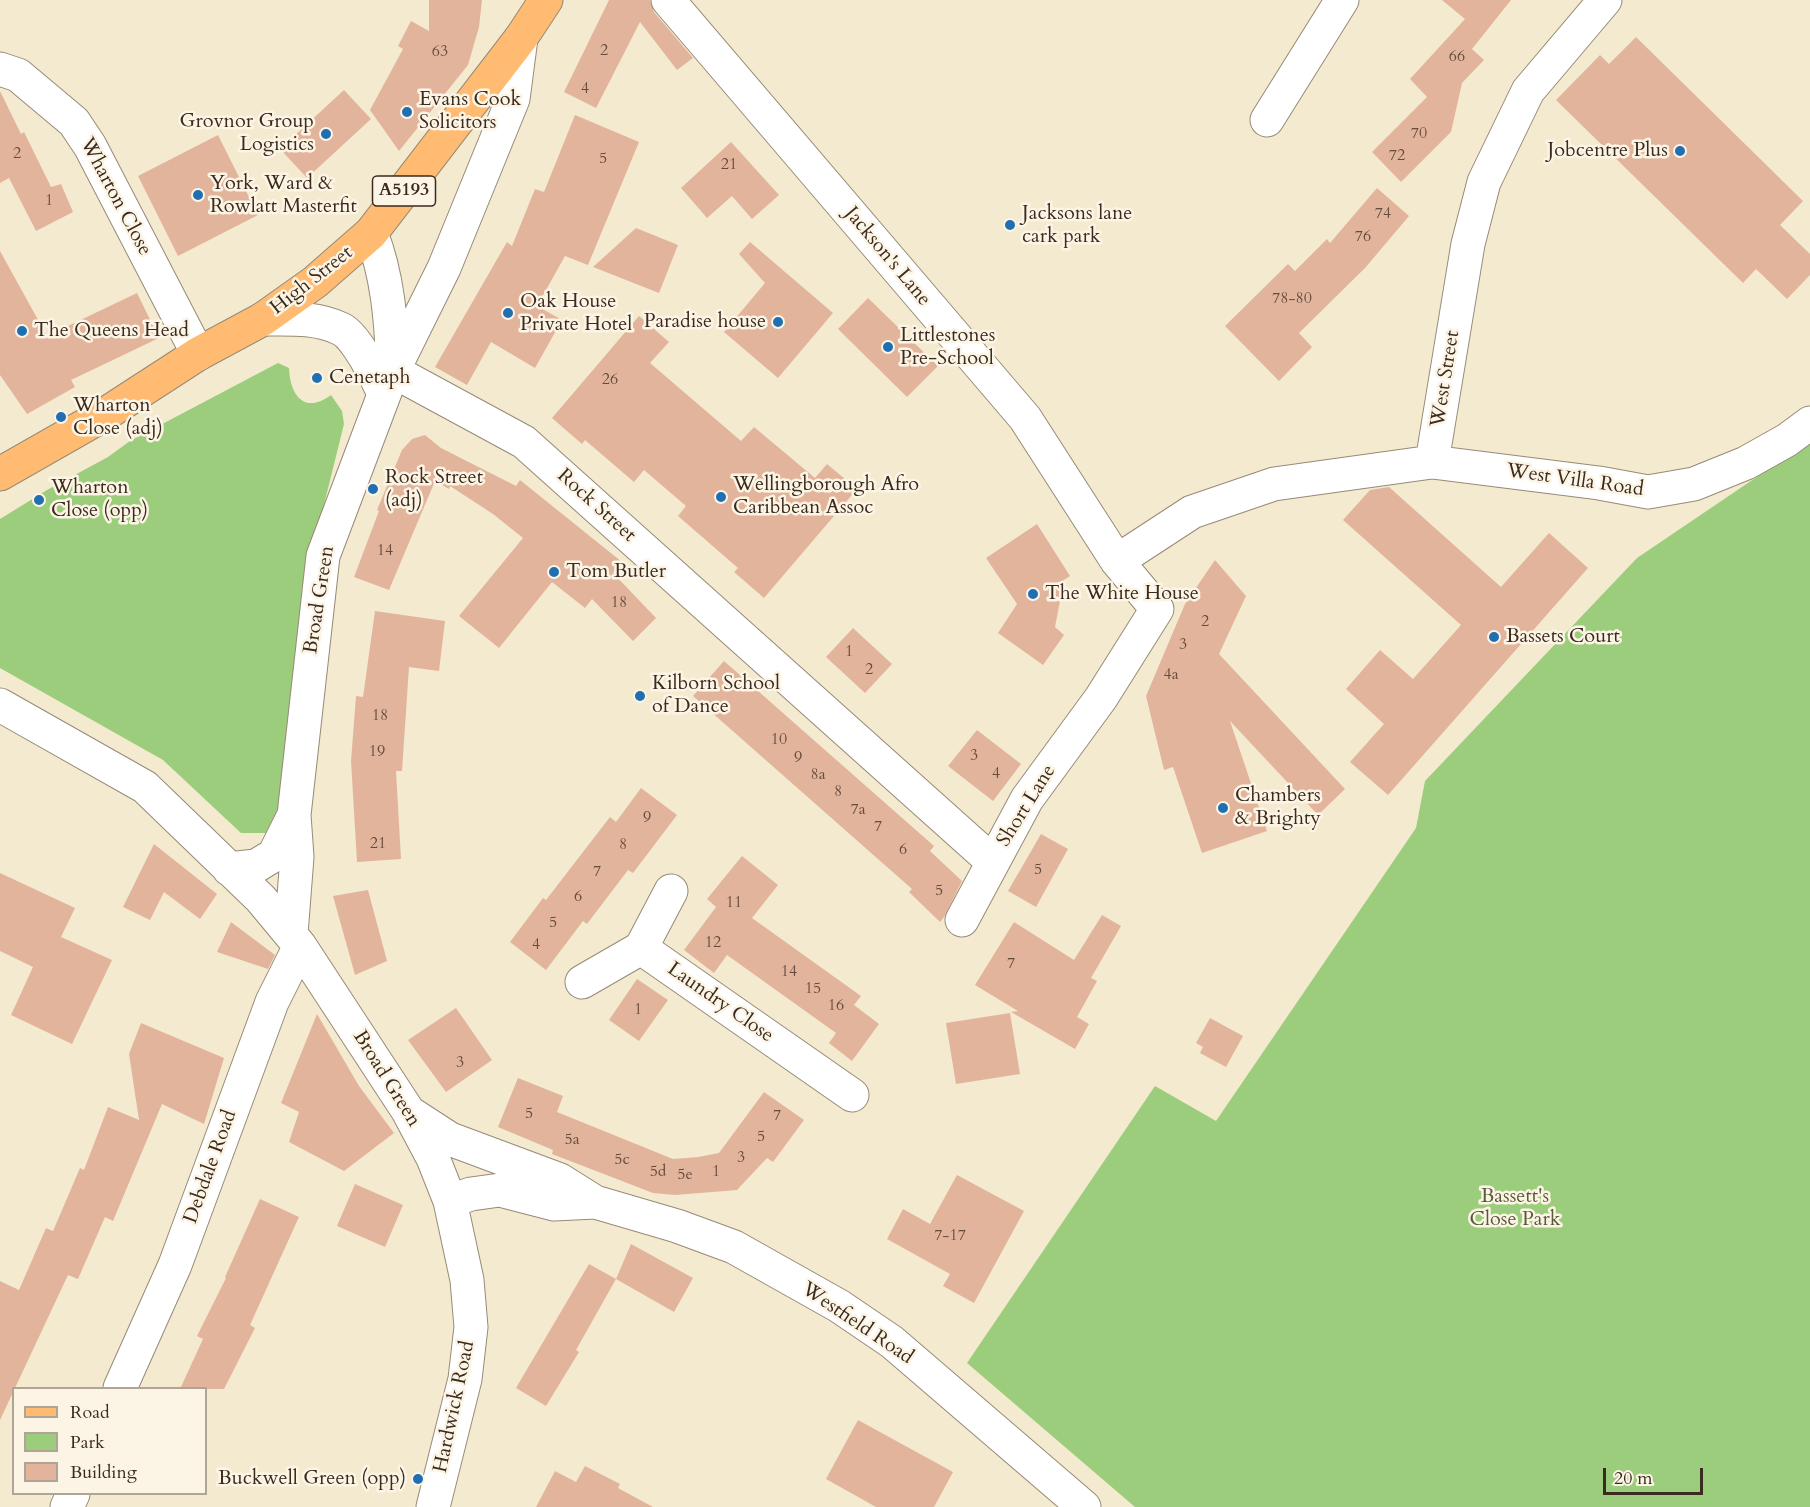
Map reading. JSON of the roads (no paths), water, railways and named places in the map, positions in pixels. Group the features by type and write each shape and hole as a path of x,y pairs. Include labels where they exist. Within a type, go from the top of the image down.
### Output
{"main road":[{"name":"High Street","path":"0,474 107,414 198,354 263,319 315,282 371,233 521,39 542,2"}],"street":[{"name":"Jackson's Lane","path":"668,0 1025,418 1117,561 1157,609"},
{"path":"1267,120 1342,0"},
{"name":"West Street","path":"1432,462 1468,244 1484,182 1528,91 1605,0"},
{"name":"Broad Green","path":"296,940 297,857 294,815 323,556 389,382 444,268 513,99 521,39"},
{"name":"Wharton Close","path":"0,69 18,75 74,122 90,146 198,354"},
{"name":"Broad Green","path":"371,233 381,256 391,317 389,382"},
{"path":"263,319 308,319 343,329 389,382"},
{"name":"Rock Street","path":"389,382 524,442 993,862"},
{"name":"West Villa Road","path":"1432,462 1599,483 1648,492 1694,484 1746,463 1787,440 1810,423"},
{"path":"1117,561 1192,512 1274,484 1432,462"},
{"name":"Short Lane","path":"962,920 1027,799 1101,698 1157,609"},
{"name":"Broad Green","path":"0,705 145,786 261,899 296,940 408,1111 433,1158 450,1201"},
{"name":"Broad Green","path":"229,869 256,866 274,855 294,815"},
{"path":"582,982 641,948 671,891"},
{"name":"Debdale Road","path":"121,1387 175,1265 296,940"},
{"name":"Laundry Close","path":"641,948 852,1095"},
{"name":"Westfield Road","path":"408,1111 450,1139 560,1180 595,1202 677,1226 734,1247 839,1306 892,1342 1084,1507"},
{"name":"Westfield Road","path":"450,1201 471,1194 500,1190 554,1204 595,1202"},
{"name":"Hardwick Road","path":"433,1507 465,1379 471,1327 467,1280 450,1201"}],"place":[{"name":"Evans Cook Solicitors","path":"407,112"},
{"name":"Grovnor Group Logistics","path":"326,134"},
{"name":"Jobcentre Plus","path":"1680,151"},
{"name":"York, Ward & Rowlatt Masterfit","path":"198,195"},
{"name":"Jacksons lane cark park","path":"1010,225"},
{"name":"Oak House Private Hotel","path":"508,313"},
{"name":"Paradise house","path":"778,322"},
{"name":"The Queens Head","path":"22,331"},
{"name":"Littlestones Pre-School","path":"888,347"},
{"name":"Cenetaph","path":"317,378"},
{"name":"Wharton Close (adj)","path":"61,417"},
{"name":"Rock Street (adj)","path":"373,489"},
{"name":"Wellingborough Afro Caribbean Assoc","path":"721,497"},
{"name":"Wharton Close (opp)","path":"39,500"},
{"name":"Tom Butler","path":"554,572"},
{"name":"The White House","path":"1033,594"},
{"name":"Bassets Court","path":"1494,637"},
{"name":"Kilborn School of Dance","path":"640,696"},
{"name":"Chambers & Brighty","path":"1223,808"},
{"name":"Buckwell Green (opp)","path":"418,1479"}],"park label":[{"name":"Bassett's Close Park","path":"1515,1208"}]}
